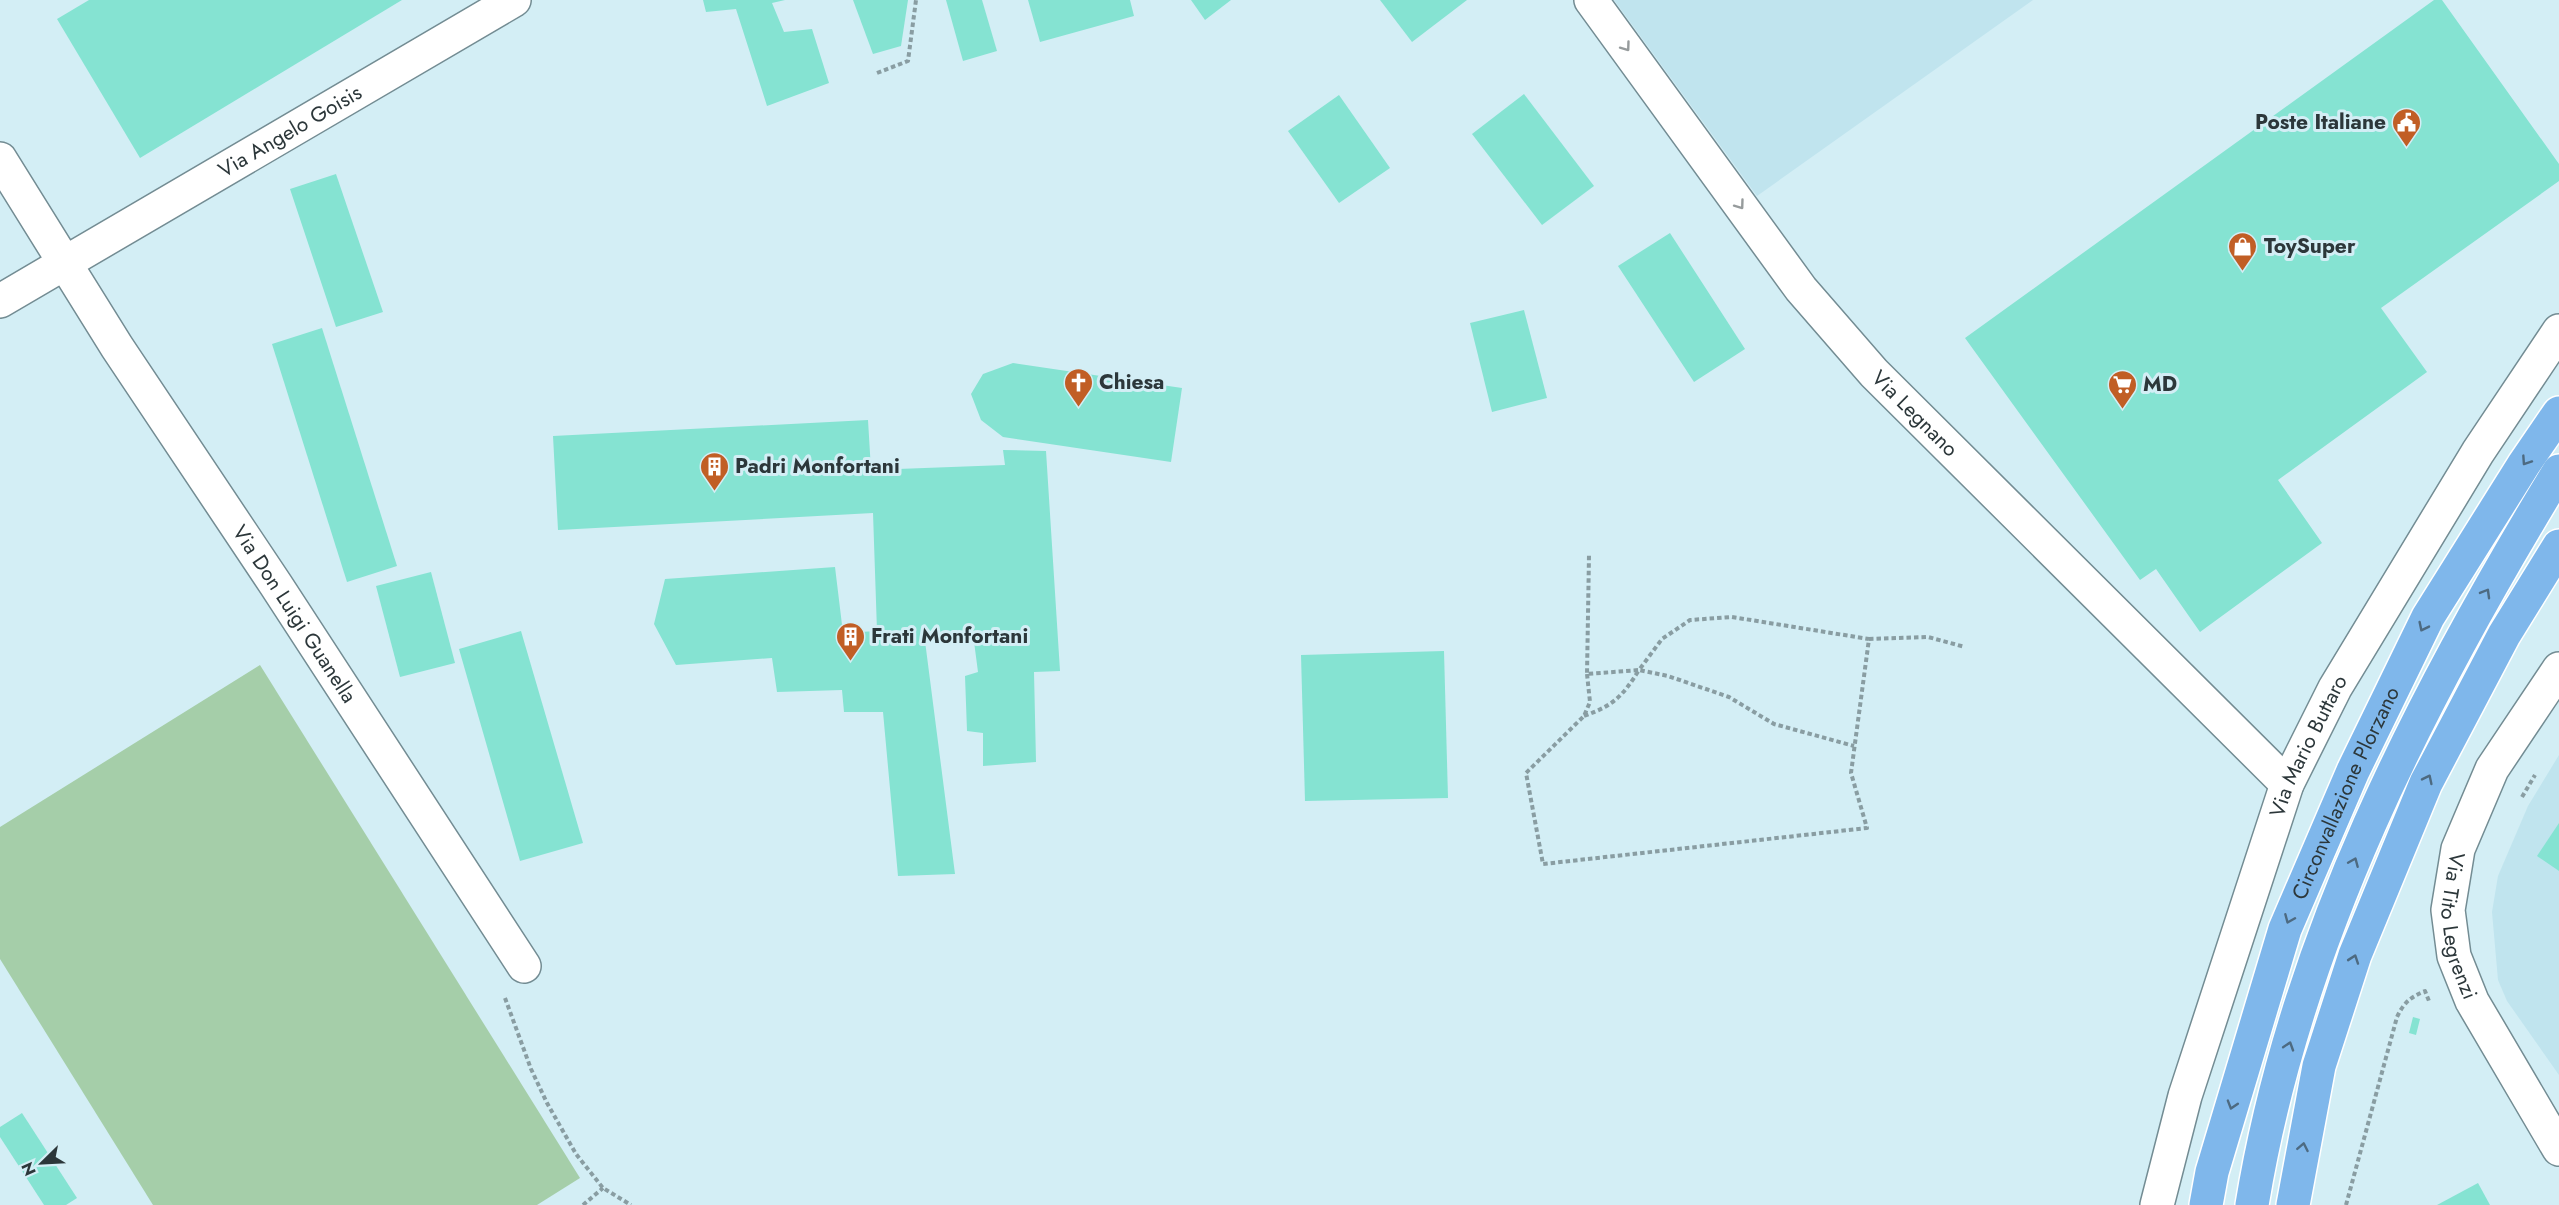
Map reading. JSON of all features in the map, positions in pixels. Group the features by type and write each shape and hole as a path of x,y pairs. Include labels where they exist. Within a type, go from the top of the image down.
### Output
{"highway":[{"name":"Circonvallazione Plorzano","path":"2206,1205 2212,1172 2285,929 2353,771 2428,617 2523,464 2559,413"},
{"name":"Circonvallazione Plorzano","path":"2252,1205 2283,1067 2314,966 2348,876 2393,770 2468,623 2559,471"},
{"path":"2293,1205 2319,1065 2355,955 2426,783 2504,635 2559,546"}],"street":[{"name":"Via Angelo Goisis","path":"0,301 514,0"},
{"name":"Via Legnano","path":"1591,0 1801,288 1874,373 2288,784"},
{"path":"0,159 65,262"},
{"name":"Via Don Luigi Guanella","path":"65,262 117,347 276,585 524,966"},
{"name":"Via Mario Buttaro","path":"2157,1205 2185,1096 2288,784 2340,678 2478,452 2559,331"},
{"name":"Via Tito Legrenzi","path":"2559,669 2492,769 2458,849 2448,910 2454,956 2472,1001 2559,1149"}],"path":[{"path":"877,73 908,61 916,0"},
{"path":"1589,555 1587,674 1590,702 1584,716 1526,773 1543,864 1867,828 1851,773 1869,639"},
{"path":"1584,716 1613,703 1631,683 1662,639 1689,620 1732,617 1869,639 1928,637 1965,647"},
{"path":"1587,674 1639,670 1668,676 1729,697 1774,724 1854,746"},
{"path":"2521,800 2538,770"},
{"path":"2346,1205 2397,1017 2405,1002 2425,991 2433,1009"},
{"path":"503,992 531,1069 576,1154 603,1188 631,1205"},
{"path":"583,1205 603,1188"}],"shaded area":[{"path":"1614,0 2033,0 1757,196"},
{"path":"2559,755 2559,1075 2507,1001 2498,980 2492,912 2498,876 2528,806"}],"green space":[{"path":"260,665 580,1178 537,1205 153,1205 0,959 0,827"}],"building":[{"path":"89,0 402,0 140,158 57,19"},
{"path":"703,0 785,0 772,3 784,32 812,29 829,83 767,106 736,9 706,12"},
{"path":"853,0 908,0 901,46 873,54"},
{"path":"946,0 982,0 997,51 963,61"},
{"path":"1028,0 1130,0 1134,16 1040,42"},
{"path":"1191,0 1231,0 1205,20"},
{"path":"1380,0 1467,0 1412,42"},
{"path":"2434,0 2442,0 2559,164 2559,181 2381,308 2427,372 2278,480 2322,543 2200,632 2156,569 2140,580 1965,338"},
{"path":"1524,94 1594,186 1542,225 1472,134"},
{"path":"1339,95 1390,168 1339,203 1288,131"},
{"path":"336,174 383,312 336,327 290,189"},
{"path":"1670,233 1745,349 1694,382 1618,266"},
{"path":"1524,310 1547,398 1492,412 1470,323"},
{"path":"322,328 397,566 347,582 272,344"},
{"name":"Chiesa","path":"1013,363 1182,388 1171,462 1003,437 981,420 971,394 983,374"},
{"name":"Frati Monfortani","path":"868,420 871,470 1005,465 1003,450 1046,451 1060,671 1034,672 1036,762 983,766 983,733 967,731 965,676 978,672 973,634 925,641 955,874 898,876 883,712 844,712 842,690 777,692 772,658 676,665 654,624 665,579 835,567 843,633 877,631 873,513 558,530 553,436"},
{"path":"431,572 455,663 400,677 376,586"},
{"path":"521,631 583,843 520,861 459,649"},
{"path":"1444,651 1448,798 1305,801 1301,655"},
{"path":"2559,823 2559,871 2537,856"},
{"path":"2413,1017 2420,1019 2416,1035 2409,1033"},
{"path":"22,1113 77,1198 66,1205 44,1205 0,1137 0,1127"},
{"path":"2478,1183 2490,1205 2437,1205"}],"place":[{"name":"Poste Italiane","path":"2407,148"},
{"name":"ToySuper","path":"2243,272"},
{"name":"Chiesa","path":"1078,408"},
{"name":"MD","path":"2122,410"},
{"name":"Padri Monfortani","path":"714,492"},
{"name":"Frati Monfortani","path":"850,662"}]}
